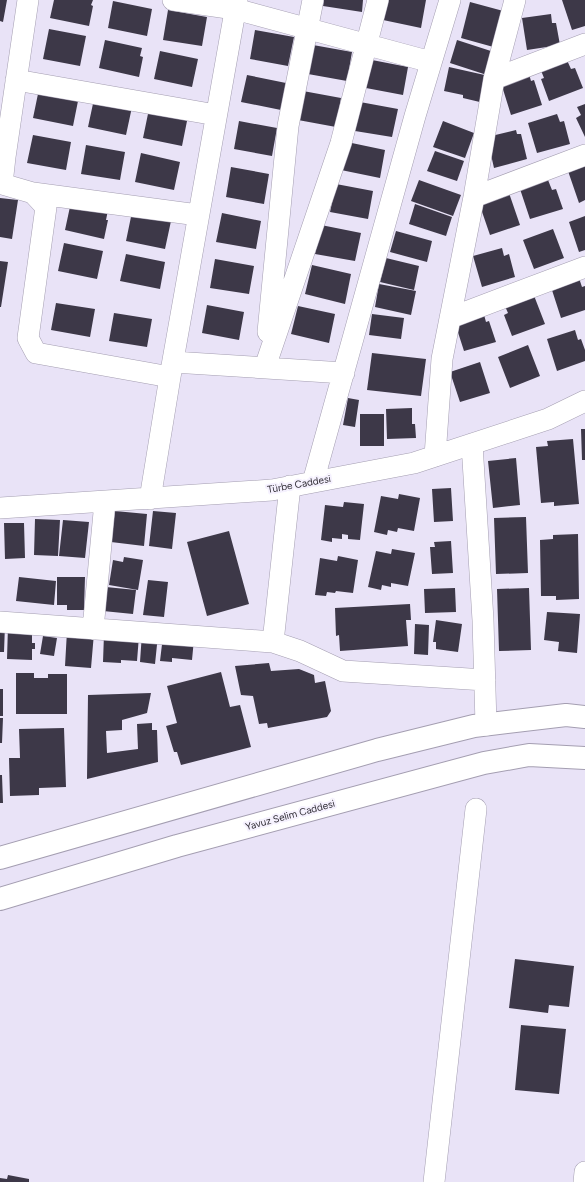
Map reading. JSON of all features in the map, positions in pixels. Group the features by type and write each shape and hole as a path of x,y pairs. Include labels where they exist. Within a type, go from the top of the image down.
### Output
{"main road":[{"path":"0,858 377,750 474,726 566,715 585,717"},
{"name":"Yavuz Selim Caddesi","path":"0,899 177,846 484,763 529,755 585,758"}],"street":[{"path":"28,0 16,80 2,157 2,184 33,193 198,215"},
{"path":"173,0 236,4 308,28 431,62"},
{"path":"265,368 288,126 313,0"},
{"path":"265,368 341,143 378,0"},
{"path":"313,482 431,62 450,0"},
{"path":"435,456 442,359 474,197 494,79 515,0"},
{"path":"150,499 171,370 236,4"},
{"path":"494,79 585,44"},
{"path":"16,80 216,114"},
{"path":"474,197 585,155"},
{"path":"33,193 46,207 28,338 36,353 171,370 265,368 344,373"},
{"path":"450,318 585,267"},
{"name":"Türbe Caddesi","path":"0,508 272,490 414,463 548,420 585,401"},
{"path":"472,444 483,613 486,724"},
{"path":"273,642 290,486"},
{"path":"93,629 105,502"},
{"path":"0,622 273,642 300,651 343,671 485,680"},
{"path":"434,1182 476,809"},
{"path":"584,1182 585,1172"}],"building":[{"path":"0,0 7,0 3,22 0,21"},
{"path":"54,0 93,0 91,5 93,6 89,26 50,18"},
{"path":"324,0 363,0 362,12 323,6"},
{"path":"387,0 426,0 421,28 383,20"},
{"path":"562,0 585,0 585,26 572,30"},
{"path":"113,1 152,9 147,36 108,28"},
{"path":"470,2 507,12 497,48 461,38"},
{"path":"168,10 207,17 202,46 163,40"},
{"path":"551,14 552,23 556,23 560,45 527,50 522,18"},
{"path":"49,29 86,36 80,66 43,59"},
{"path":"255,30 294,37 288,66 250,59"},
{"path":"105,40 142,48 140,56 143,57 139,77 99,68"},
{"path":"457,40 497,53 490,76 450,63"},
{"path":"313,45 352,52 347,81 308,74"},
{"path":"160,51 198,59 192,87 154,79"},
{"path":"566,58 571,69 575,68 583,88 549,101 541,79 544,78 540,68"},
{"path":"372,60 408,67 403,95 366,88"},
{"path":"449,67 489,76 484,103 463,98 463,95 444,91"},
{"path":"529,74 531,81 534,80 542,105 511,115 501,83"},
{"path":"247,75 286,83 281,110 241,102"},
{"path":"39,89 79,96 73,126 33,118"},
{"path":"303,91 341,98 336,127 298,120"},
{"path":"94,99 132,107 126,135 88,127"},
{"path":"360,102 398,109 392,137 355,131"},
{"path":"585,104 585,137 576,118 581,115 577,107"},
{"path":"149,109 188,116 182,146 143,138"},
{"path":"557,114 560,122 564,121 570,144 537,153 528,123"},
{"path":"239,121 277,128 272,156 234,149"},
{"path":"443,121 474,133 465,158 433,147"},
{"path":"516,130 517,134 521,134 527,159 494,168 487,137"},
{"path":"33,135 71,142 66,170 27,163"},
{"path":"347,142 385,150 380,178 341,170"},
{"path":"86,145 125,152 120,180 81,174"},
{"path":"435,151 464,161 457,181 427,171"},
{"path":"141,153 180,162 174,190 135,182"},
{"path":"585,166 585,200 579,203 568,171"},
{"path":"231,167 269,174 264,204 226,197"},
{"path":"419,180 461,195 453,216 411,201"},
{"path":"548,180 552,190 556,189 563,209 530,219 520,189"},
{"path":"336,184 373,191 368,219 330,212"},
{"path":"509,193 520,225 490,235 479,203"},
{"path":"0,198 18,200 12,239 0,237"},
{"path":"71,202 108,210 106,220 108,220 104,239 65,230"},
{"path":"415,204 452,217 446,236 409,224"},
{"path":"132,212 171,221 165,249 126,241"},
{"path":"222,213 261,221 256,249 216,242"},
{"path":"585,216 585,250 579,252 569,222"},
{"path":"321,225 361,233 355,261 315,254"},
{"path":"553,229 564,258 534,269 523,240"},
{"path":"396,231 432,241 427,262 390,252"},
{"path":"64,243 103,251 97,279 58,271"},
{"path":"502,248 504,256 509,254 515,277 482,287 473,256"},
{"path":"126,254 165,262 160,289 120,281"},
{"path":"386,258 419,266 414,290 380,282"},
{"path":"215,259 254,266 249,294 210,288"},
{"path":"0,261 8,262 1,307 0,307"},
{"path":"312,265 351,274 345,304 305,294"},
{"path":"579,278 582,287 585,286 585,310 561,318 551,287"},
{"path":"379,284 416,291 411,315 375,307"},
{"path":"533,293 545,324 512,336 504,315 508,313 504,304"},
{"path":"56,303 95,309 90,337 51,330"},
{"path":"207,305 244,312 239,340 202,333"},
{"path":"298,306 335,314 329,343 291,334"},
{"path":"483,311 486,322 489,321 496,342 464,351 454,320"},
{"path":"114,313 152,319 147,347 109,341"},
{"path":"372,314 404,318 401,339 369,335"},
{"path":"575,330 578,340 581,339 585,350 585,361 557,371 547,339"},
{"path":"528,345 540,376 510,388 498,357"},
{"path":"372,353 426,359 421,396 367,390"},
{"path":"480,362 490,393 460,402 450,372"},
{"path":"348,398 359,400 355,427 343,425"},
{"path":"412,408 412,424 415,424 416,438 387,439 386,409"},
{"path":"360,414 384,414 384,446 360,446"},
{"path":"581,429 585,429 585,460 582,460"},
{"path":"573,439 579,504 554,506 554,502 541,503 536,447 548,446 547,441"},
{"path":"516,458 520,505 493,508 488,461"},
{"path":"451,488 453,521 434,522 432,489"},
{"path":"399,494 420,498 414,531 398,528 397,532 388,530 387,535 374,532 381,496 398,499"},
{"path":"344,502 364,504 360,540 348,539 348,535 342,534 342,539 332,538 332,542 321,540 325,505 343,507"},
{"path":"115,511 147,514 144,546 111,542"},
{"path":"153,511 176,513 172,549 149,546"},
{"path":"526,517 528,573 496,574 494,518"},
{"path":"35,519 60,520 58,556 34,555"},
{"path":"63,520 89,522 85,558 59,556"},
{"path":"4,523 24,523 25,558 5,559"},
{"path":"229,531 249,604 207,616 187,542"},
{"path":"578,534 579,599 556,600 556,596 541,596 540,540 553,539 553,535"},
{"path":"451,541 453,573 432,574 430,547 435,547 434,542"},
{"path":"392,549 415,553 408,586 391,583 391,587 382,585 381,590 368,587 376,551 391,554"},
{"path":"338,556 358,560 353,593 336,591 335,593 327,592 326,596 315,595 320,558 337,561"},
{"path":"124,557 143,560 138,590 109,585 113,560 123,562"},
{"path":"19,577 56,581 54,605 16,601"},
{"path":"57,577 85,577 84,610 67,610 67,605 57,605"},
{"path":"148,580 168,582 164,617 143,615"},
{"path":"106,587 136,590 133,614 103,611"},
{"path":"455,588 456,612 425,613 424,589"},
{"path":"529,588 531,650 499,651 497,589"},
{"path":"410,604 411,620 406,620 408,646 340,651 339,635 336,636 335,608"},
{"path":"547,612 580,614 577,653 558,651 559,642 544,640"},
{"path":"436,620 462,624 458,652 436,649 436,642 433,642"},
{"path":"415,624 429,625 428,655 414,654"},
{"path":"0,625 5,625 4,652 0,652"},
{"path":"8,626 32,627 32,643 35,643 35,649 32,649 32,660 7,659"},
{"path":"67,631 94,633 91,668 65,666"},
{"path":"142,633 158,635 155,664 140,662"},
{"path":"104,634 139,636 137,661 121,660 121,663 103,662"},
{"path":"43,636 57,638 54,656 40,654"},
{"path":"163,636 194,639 192,660 172,658 172,662 160,661"},
{"path":"269,663 271,671 299,669 314,675 315,683 325,681 331,711 327,717 268,728 267,723 259,724 253,696 241,695 235,666"},
{"path":"221,672 230,707 240,705 251,747 181,765 177,752 174,752 166,726 177,723 167,686"},
{"path":"16,673 34,673 34,678 48,678 48,674 67,674 67,714 16,714"},
{"path":"0,689 3,689 3,716 0,716"},
{"path":"151,693 147,713 122,720 122,730 106,731 107,753 138,749 137,724 152,723 152,730 157,730 158,762 87,779 88,695"},
{"path":"0,718 3,718 2,743 0,743"},
{"path":"64,728 66,787 39,788 39,795 10,796 9,758 20,758 19,729"},
{"path":"0,775 2,775 3,803 0,803"},
{"path":"515,959 574,966 569,1007 549,1005 548,1013 509,1008"},
{"path":"521,1025 566,1029 559,1094 515,1090"},
{"path":"8,1175 29,1179 29,1182 0,1182 0,1178 7,1179"}]}
